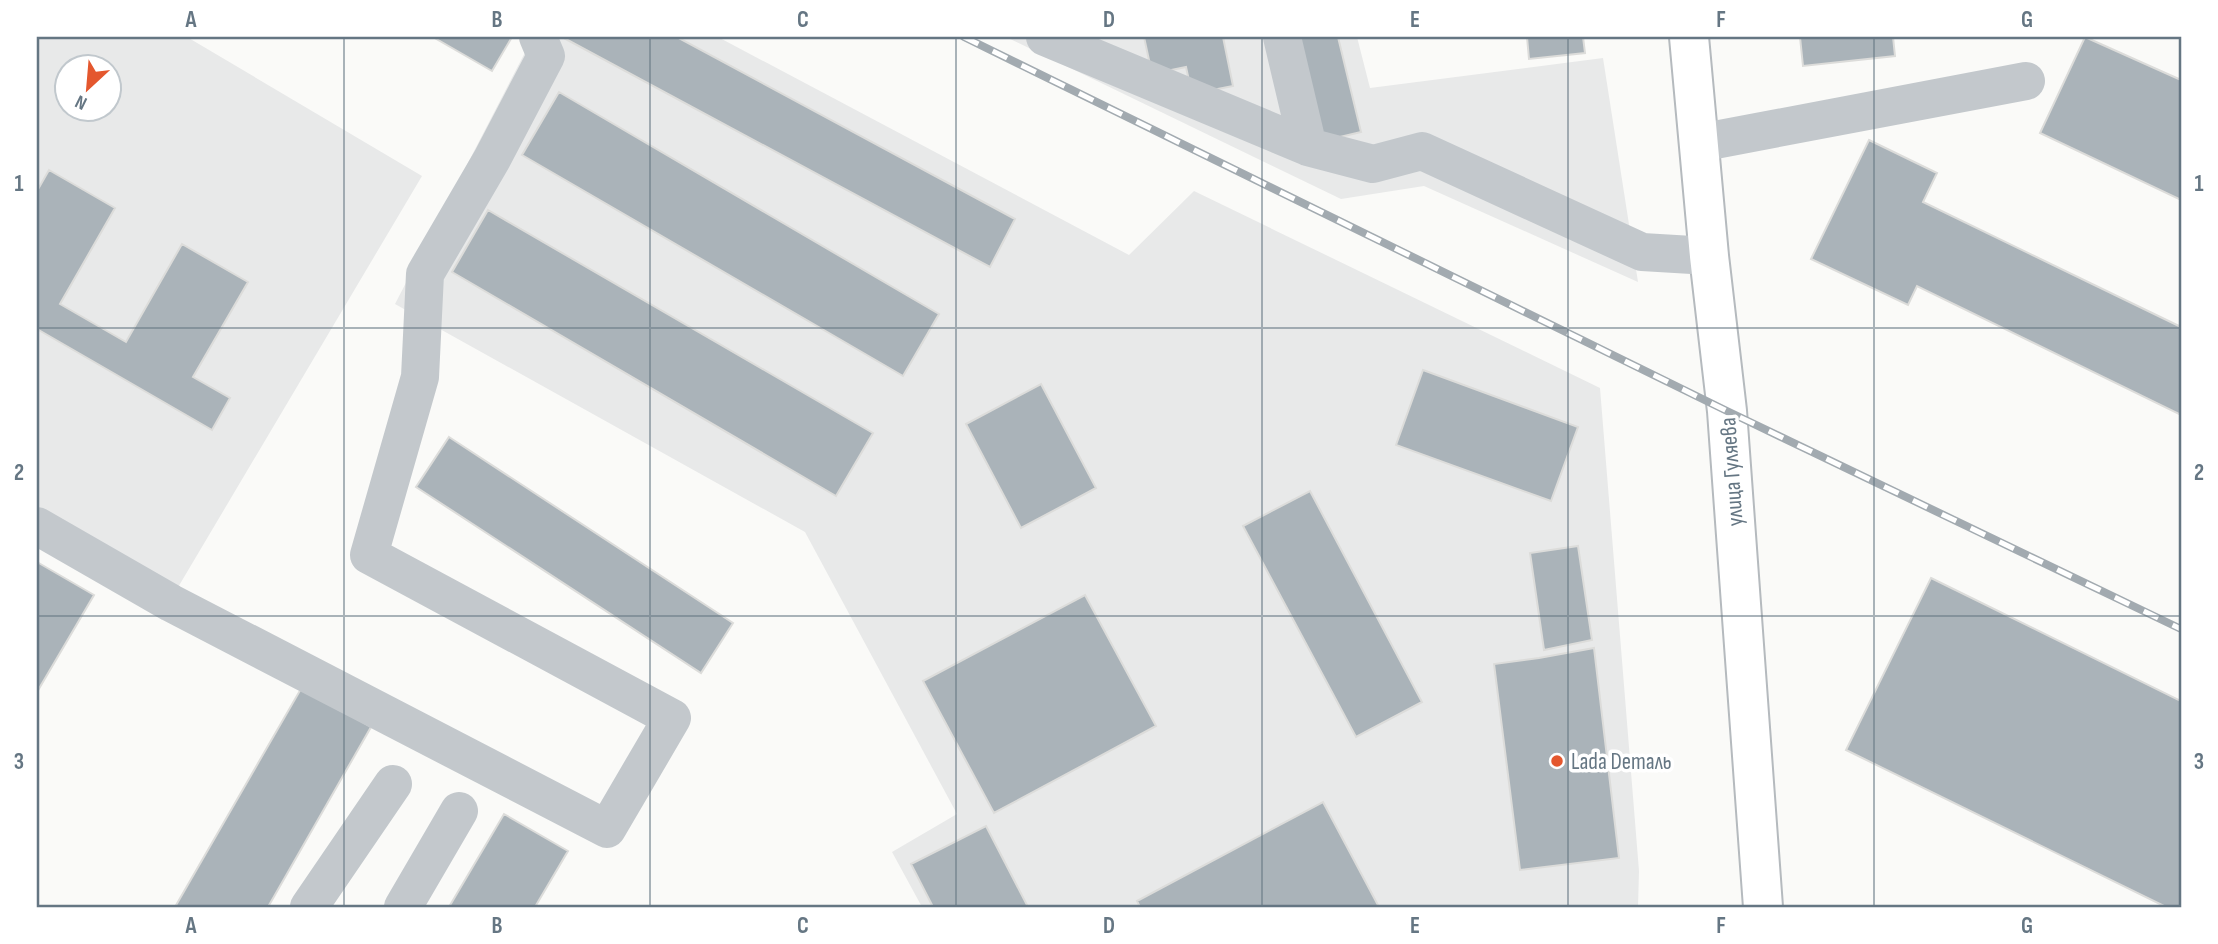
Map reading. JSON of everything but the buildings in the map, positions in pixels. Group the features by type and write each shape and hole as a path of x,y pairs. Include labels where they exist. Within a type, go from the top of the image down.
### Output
{"main road":[{"name":"улица Гуляева","path":"1689,37 1709,256 1727,411 1763,907"}],"lane":[{"path":"37,526 171,603 607,829 672,718 369,555 420,377 425,274 492,159 546,56 538,37"},
{"path":"1045,37 1109,51 1308,147 1373,164 1422,151 1642,252 1709,256"},
{"path":"1282,37 1308,147"},
{"path":"1699,143 2026,81"},
{"path":"309,907 393,783"},
{"path":"403,907 459,811"}],"shaded area":[{"path":"37,37 187,37 422,176 177,589 37,506"},
{"path":"533,37 718,37 1129,255 1194,191 1600,388 1639,871 1638,907 922,907 892,852 957,814 805,532 395,304"},
{"path":"1006,37 1357,37 1370,88 1603,58 1638,282 1424,186 1341,199"}],"railway":[{"path":"964,37 1727,411 2181,629"}],"place":[{"name":"Lada Dеталь","path":"1557,761"}]}
